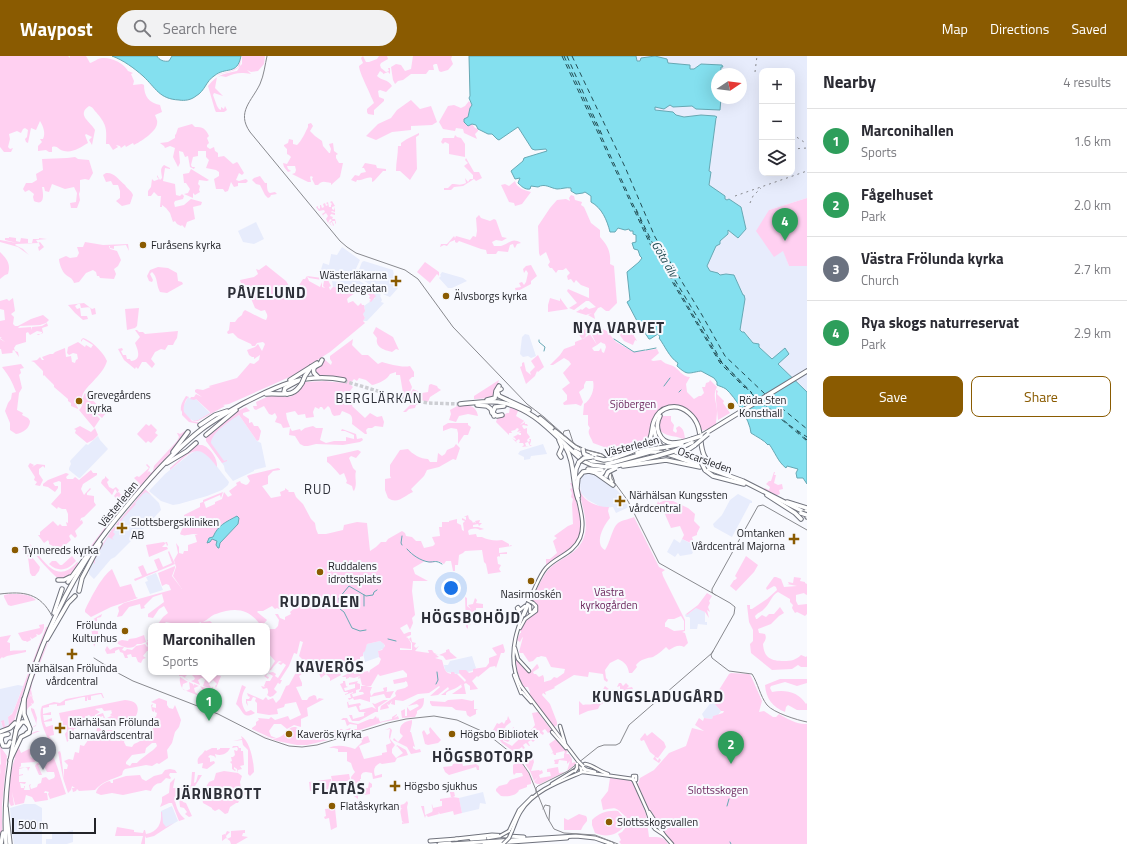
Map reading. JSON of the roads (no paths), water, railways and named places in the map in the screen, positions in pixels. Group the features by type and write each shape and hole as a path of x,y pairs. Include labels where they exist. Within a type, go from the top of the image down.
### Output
{"highway":[{"path":"319,377 315,374 314,370 322,360"},
{"path":"266,394 290,394 297,389 310,368 317,363 284,384"},
{"name":"Västerleden","path":"648,458 674,451 708,434 807,372"},
{"name":"Västerleden","path":"567,446 577,458 588,465 597,468 607,466 646,450 693,442 807,372"},
{"name":"Västerleden","path":"15,731 24,694 42,645 66,596 101,541 126,507 161,467 197,434 234,410 284,384 301,379 319,377 344,381 323,379 286,385 234,410 198,435 167,463 101,541"},
{"path":"290,394 285,393 284,389 290,385 300,382"},
{"path":"485,401 495,398 496,391 500,388 497,391 499,396 520,405 535,414"},
{"name":"Västerleden","path":"485,401 502,402 512,404 535,414 546,422 580,455 589,460 607,466 592,465 583,461 549,428 524,410 497,402 471,404 460,403 485,401"},
{"path":"471,404 488,406 493,416 495,407 499,405 524,410"},
{"path":"578,487 577,477 582,470 607,466 615,463 647,443 650,439 656,418 662,411 670,407 678,407 686,410 694,419 698,425 703,454 706,460 712,466 743,482"},
{"path":"693,442 675,443 662,439 658,434 656,427 660,415 666,410 676,408 685,412 694,422 698,431 701,462 705,470 713,476 743,482"},
{"path":"200,424 215,415 234,410"},
{"path":"206,435 234,410"},
{"path":"493,411 495,415 502,415"},
{"path":"656,418 654,427 655,436 665,449 672,452 679,452 687,450 693,442"},
{"path":"549,428 562,444 560,456 561,457 561,453 564,452 568,456 573,474"},
{"path":"555,431 576,447 586,452 604,457 608,462 607,466 613,483"},
{"path":"161,467 188,432"},
{"path":"561,440 570,456 575,492 578,499"},
{"path":"167,463 185,452 196,442"},
{"path":"583,449 585,455 623,466 666,460 700,467"},
{"name":"Oscarsleden","path":"615,463 645,453 660,452 743,482 775,497 805,514"},
{"name":"Oscarsleden","path":"615,463 648,454 665,456 743,482 805,514"},
{"path":"578,499 575,475 577,466 579,462 585,458 592,457"},
{"path":"613,483 608,480 606,476 615,463 648,458"},
{"path":"623,466 648,458"},
{"path":"578,487 578,478 581,473 587,470 601,474 607,466"},
{"path":"593,472 613,483"},
{"path":"767,495 795,513 805,514"},
{"path":"79,590 86,569 101,541"},
{"path":"68,582 94,546 101,541"},
{"path":"58,580 66,580 75,572"},
{"path":"42,645 62,589"},
{"name":"Västerleden","path":"7,844 5,806 9,761 15,731 24,698 46,640 66,596"},
{"path":"46,640 68,603 74,596"},
{"path":"9,761 20,737 30,731 24,712 24,698"},
{"path":"1,735 16,722"},
{"path":"1,735 2,745 7,747 20,723 24,722 27,724 28,732"},
{"path":"30,728 35,728"},
{"path":"1,735 8,734"},
{"path":"0,744 7,752 9,761"},
{"path":"5,806 3,833 7,844"},
{"path":"5,806 9,839 7,844"}],"main road":[{"path":"578,487 584,523 582,539 573,551 548,569 521,610 517,608 520,615 515,647 515,667 522,691 526,693 582,769 588,773 634,779"},
{"path":"539,710 522,691 514,675 514,650 519,627 528,600 546,568 571,551 580,540 582,523 578,499"},
{"path":"519,627 525,619 536,611 536,606 528,600"},
{"path":"528,600 529,608 531,612 534,612 535,609 532,603"},
{"path":"515,647 518,660 529,671"},
{"path":"560,726 568,749"},
{"path":"552,732 568,749"},
{"path":"494,844 502,843 509,838 522,806 539,792 575,772 577,762"},
{"path":"439,844 500,836 511,831 525,806 539,793 582,769 585,764 589,764 599,772 634,779"},
{"path":"552,784 582,769 608,774"},
{"path":"634,779 647,810 672,844"},
{"path":"456,839 492,835 534,838"},
{"path":"450,844 579,836 596,838 612,844"},
{"path":"484,844 577,837 596,840 608,844"},
{"path":"431,840 486,838"}],"water":[{"path":"112,56 157,56 160,60 169,61 172,56 241,56 237,66 230,70 218,73 211,78 199,94 188,100 183,100 167,98 162,95 136,70"},
{"name":"Göta älv","path":"469,56 636,56 637,61 640,61 641,58 655,56 667,59 668,63 690,65 690,69 694,69 701,64 722,65 723,67 721,68 711,68 711,104 720,104 720,110 696,109 692,106 673,107 670,105 664,109 655,107 655,110 673,112 676,115 684,117 701,115 717,117 709,171 711,172 709,185 725,196 725,199 729,199 741,207 746,229 738,238 728,230 728,234 720,241 720,244 716,246 707,266 710,271 720,275 734,275 745,299 740,330 744,332 753,343 759,344 759,347 772,359 785,348 789,354 778,364 807,392 807,484 803,478 797,478 796,473 798,469 787,466 786,468 783,466 769,444 768,445 751,433 742,409 734,397 726,389 717,385 714,378 701,371 686,373 677,366 678,363 667,351 658,334 649,339 627,302 630,300 627,272 642,258 638,250 634,249 632,243 636,242 636,235 633,234 633,231 618,228 615,232 610,232 604,215 591,202 591,196 585,192 576,194 571,191 571,188 557,189 543,185 538,187 531,186 530,189 528,189 520,185 518,183 520,178 515,179 511,171 523,161 524,158 547,151 546,149 532,149 518,127 499,140 492,134 488,134 478,129 476,125 472,124 468,126 464,122 464,119 468,117 472,105 469,98"},
{"path":"237,516 239,518 238,524 220,543 219,548 216,545 217,541 212,539 207,543 209,538 213,537 220,527"}],"waterway":[{"path":"614,339 634,352 645,350"},
{"path":"539,340 539,342 545,347 544,351"},
{"path":"646,350 656,348"},
{"path":"664,386 670,378"},
{"path":"402,536 402,545"},
{"path":"407,549 423,560 442,564"},
{"path":"366,630 360,631 352,628 344,612 340,609 339,598 349,586 366,596 373,595 377,590"},
{"path":"364,595 364,606"},
{"path":"388,639 396,641"},
{"path":"436,684 438,680 437,672"},
{"path":"733,792 736,789"},
{"path":"727,806 729,799"}],"tunnel":[{"path":"344,381 408,400 428,403 460,404"}],"tram line":[{"path":"267,56 261,81 245,113 246,125 250,132 340,241 356,253 405,270 418,279 453,327 527,404 573,443 582,449 602,454 607,458 610,464 612,479 628,501 659,563 735,607 734,614 712,653 629,725 620,743 616,745 604,745 598,747 568,771 538,786 536,788 536,792"},
{"path":"564,436 564,431 569,430 573,442"},
{"path":"715,595 712,592 712,589 758,506 763,505 807,530"},
{"path":"0,594 17,593 30,595 42,602 52,616"},
{"path":"713,651 711,655 712,658 729,671 752,674 761,694 770,708 786,716 807,722"},
{"path":"94,658 133,681 218,714 265,738 289,746 302,747 317,745 388,723 406,719 434,716 457,720 486,733 520,760 529,773 547,817 554,829 564,833 595,835 618,844"},
{"path":"543,809 545,805 550,806 549,820"}],"railway":[{"path":"755,72 757,56"},
{"path":"795,136 807,144"},
{"path":"795,149 807,148"},
{"path":"735,196 807,171"},
{"path":"750,203 753,196 761,188"}],"place":[{"name":"Rya skogs naturreservat","path":"785,241"},
{"name":"Furåsens kyrka","path":"143,245"},
{"name":"Wästerläkarna Redegatan","path":"396,281"},
{"name":"Älvsborgs kyrka","path":"446,296"},
{"name":"Grevegårdens kyrka","path":"79,401"},
{"name":"Röda Sten Konsthall","path":"731,406"},
{"name":"Närhälsan Kungssten vårdcentral","path":"620,501"},
{"name":"Slottsbergskliniken AB","path":"122,528"},
{"name":"Omtanken Vårdcentral Majorna","path":"794,539"},
{"name":"Tynnereds kyrka","path":"15,550"},
{"name":"Ruddalens idrottsplats","path":"320,572"},
{"name":"Nasirmoskén","path":"531,581"},
{"name":"Frölunda Kulturhus","path":"125,631"},
{"name":"Närhälsan Frölunda vårdcentral","path":"72,654"},
{"name":"Marconihallen","path":"209,721"},
{"name":"Närhälsan Frölunda barnavårdscentral","path":"60,728"},
{"name":"Kaverös kyrka","path":"289,734"},
{"name":"Högsbo Bibliotek","path":"452,734"},
{"name":"Fågelhuset","path":"731,764"},
{"name":"Västra Frölunda kyrka","path":"43,770"},
{"name":"Högsbo sjukhus","path":"395,786"},
{"name":"Flatåskyrkan","path":"332,806"},
{"name":"Slottsskogsvallen","path":"609,822"}],"district":[{"name":"PÅVELUND","path":"267,292"},
{"name":"NYA VARVET","path":"619,327"},
{"name":"BERGLÄRKAN","path":"379,398"},
{"name":"RUD","path":"318,489"},
{"name":"RUDDALEN","path":"320,601"},
{"name":"HÖGSBOHÖJD","path":"471,617"},
{"name":"KAVERÖS","path":"330,666"},
{"name":"KUNGSLADUGÅRD","path":"658,696"},
{"name":"HÖGSBOTORP","path":"483,756"},
{"name":"FLATÅS","path":"339,788"},
{"name":"JÄRNBROTT","path":"219,793"}],"park label":[{"name":"Sjöbergen","path":"633,404"},
{"name":"Västra kyrkogården","path":"609,598"},
{"name":"Slottsskogen","path":"718,790"}]}
